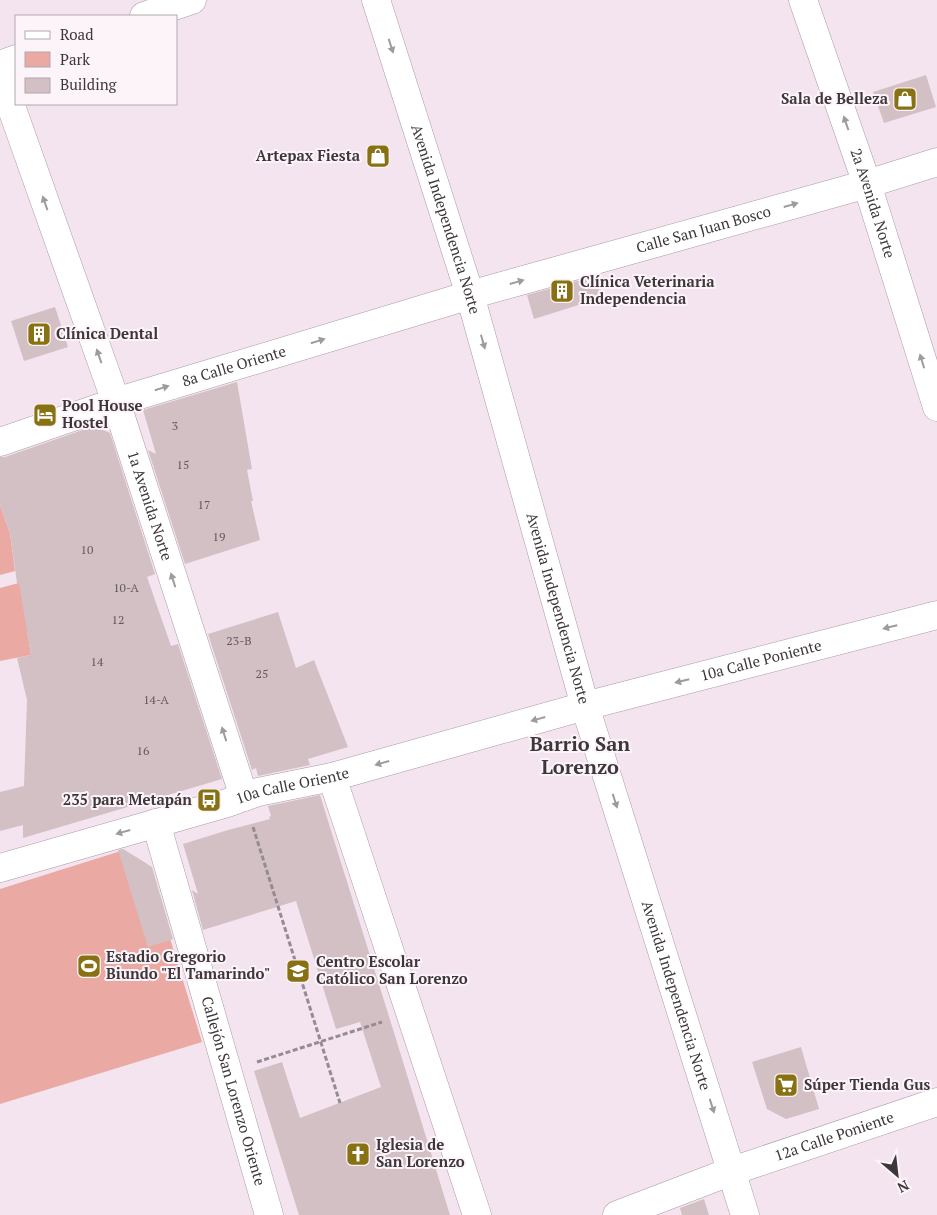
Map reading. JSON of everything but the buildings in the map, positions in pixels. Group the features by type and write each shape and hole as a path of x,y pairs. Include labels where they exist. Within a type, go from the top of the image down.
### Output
{"street":[{"path":"147,15 192,0"},
{"name":"Avenida Independencia Norte","path":"376,0 470,295 585,706 746,1215"},
{"name":"2a Avenida Norte","path":"803,0 867,184 937,407"},
{"path":"0,65 15,59"},
{"name":"1a Avenida Norte","path":"0,75 116,402 244,797"},
{"name":"Calle San Juan Bosco","path":"470,295 867,184 937,162"},
{"name":"8a Calle Oriente","path":"0,442 116,402 470,295"},
{"name":"10a Calle Poniente","path":"585,706 937,615"},
{"name":"10a Calle Oriente","path":"0,868 227,803 258,792 332,777 585,706"},
{"path":"332,777 476,1215"},
{"name":"Callejón San Lorenzo Oriente","path":"156,823 269,1215"},
{"name":"12a Calle Poniente","path":"617,1215 732,1171 937,1102"}],"path":[{"path":"252,823 340,1103"},
{"path":"252,1064 390,1020"}],"green space":[{"path":"0,505 10,533 15,571 0,575"},
{"path":"41,577 27,630 31,655 0,661 0,588"},
{"name":"Estadio Gregorio Biundo \"El Tamarindo\"","path":"124,850 147,864 202,1042 0,1104 0,889"}],"place":[{"name":"Sala de Belleza","path":"905,99"},
{"name":"Artepax Fiesta","path":"378,156"},
{"name":"Clínica Veterinaria Independencia","path":"562,291"},
{"name":"Clínica Dental","path":"39,334"},
{"name":"Pool House Hostel","path":"45,415"},
{"name":"235 para Metapán","path":"209,800"},
{"name":"Estadio Gregorio Biundo \"El Tamarindo\"","path":"89,966"},
{"name":"Centro Escolar Católico San Lorenzo","path":"298,971"},
{"name":"Súper Tienda Gus","path":"786,1085"},
{"name":"Iglesia de San Lorenzo","path":"358,1154"}],"district":[{"name":"Barrio San Lorenzo","path":"580,756"}]}
